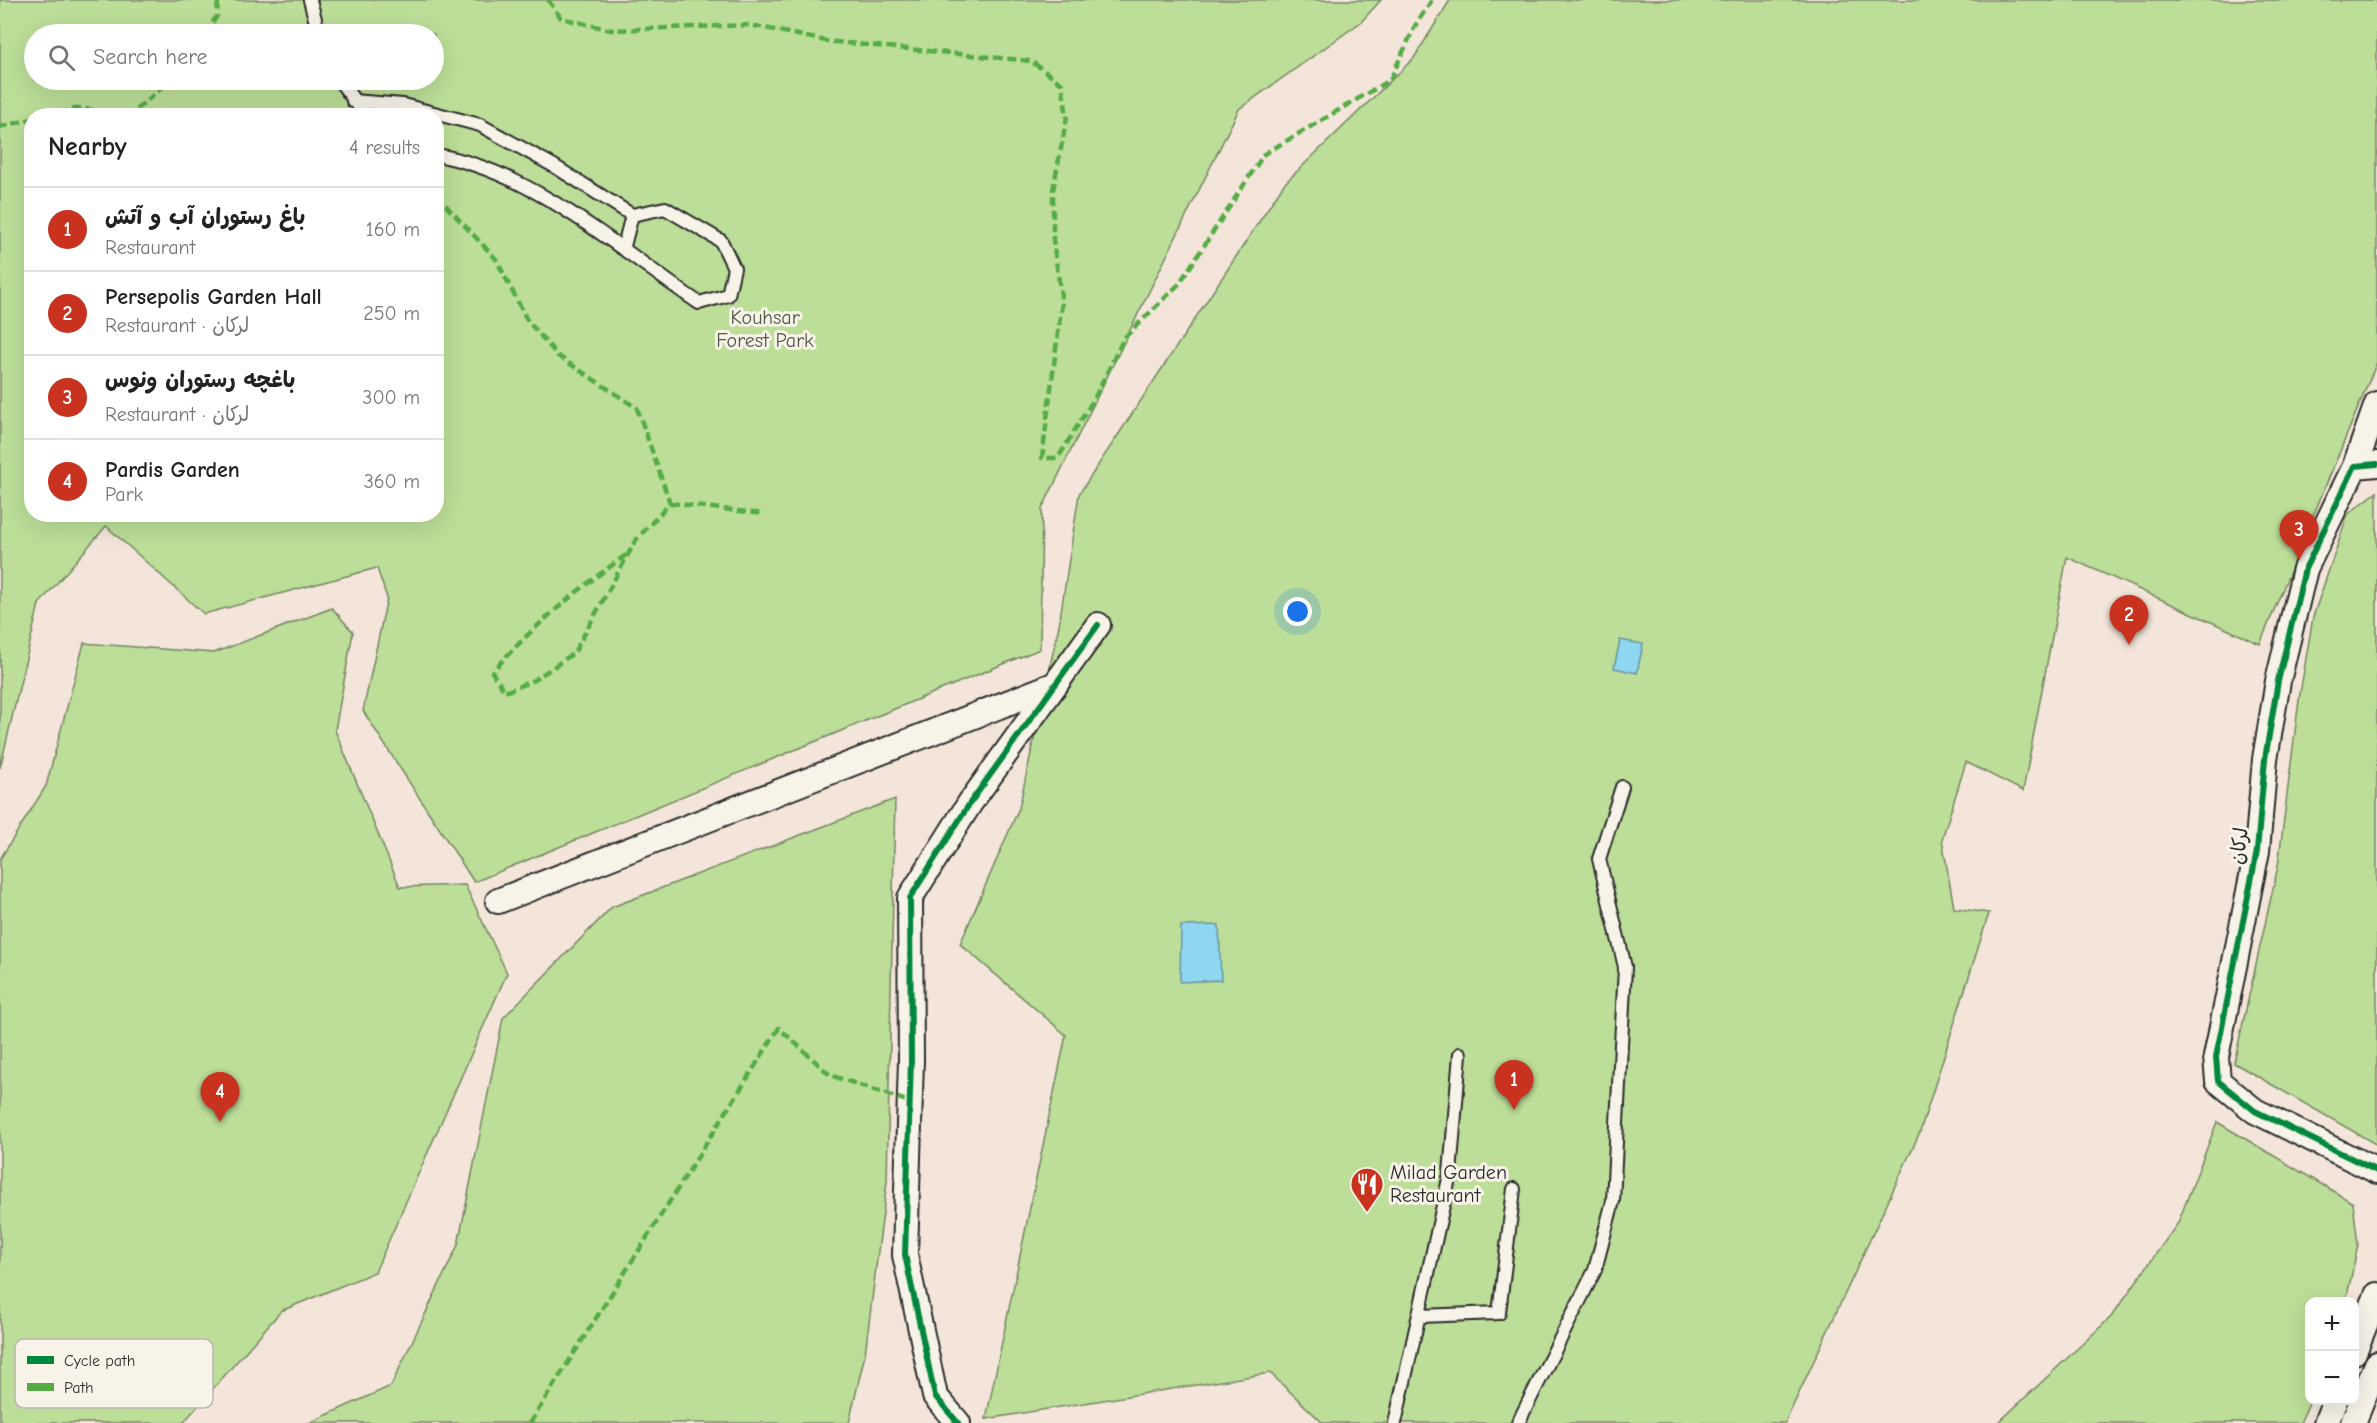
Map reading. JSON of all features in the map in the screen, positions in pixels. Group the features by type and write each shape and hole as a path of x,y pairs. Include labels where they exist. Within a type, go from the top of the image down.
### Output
{"street":[{"name":"لرکان","path":"2377,404 2366,465 2305,568 2278,681 2265,759 2257,851 2216,1057 2218,1081 2256,1112 2377,1171"},
{"path":"958,1423 935,1396 905,1255 911,1060 910,898 970,803 1098,625"},
{"path":"498,901 1056,684"},
{"path":"2355,1351 2377,1295"},
{"path":"2353,1423 2377,1364"},
{"path":"2326,1423 2333,1405"}],"lane":[{"path":"310,0 316,24"},
{"path":"346,90 359,108"},
{"path":"353,101 415,108"},
{"path":"444,116 480,125 554,166 632,215 665,208 721,241 735,268 728,295 699,303 664,279 624,246 534,192 466,159 444,155"},
{"path":"624,246 632,215"},
{"path":"1518,1423 1595,1269 1613,1201 1625,967 1599,859 1622,787"},
{"path":"1395,1423 1450,1174 1460,1054"},
{"path":"1419,1316 1499,1313 1514,1189"}],"green space":[{"name":"Kouhsar Forest Park","path":"0,0 1381,0 1361,22 1239,109 1042,509 1040,649 474,882 363,711 387,598 377,568 204,614 106,526 39,604 0,768"},
{"path":"1450,0 2377,0 2377,362 2260,644 2067,557 2023,791 1966,762 1942,839 1954,908 1989,913 1920,1132 1785,1423 1323,1423 1270,1373 986,1419 1066,1035 960,944 1019,808 1059,625 1079,494 1284,184 1414,58"},
{"path":"2377,492 2377,1145 2234,1063 2278,866 2299,700 2313,617 2348,514"},
{"path":"332,608 353,632 335,730 400,887 465,885 507,973 375,1272 281,1311 213,1389 213,1339 15,1339 15,1408 196,1408 183,1423 0,1423 0,859 46,786 84,643 214,653"},
{"path":"895,799 887,1181 865,1354 849,1423 309,1423 391,1386 458,1245 503,1018 612,907"},
{"path":"2217,1122 2353,1203 2358,1245 2347,1297 2305,1297 2305,1405 2308,1405 2300,1423 1998,1423 2111,1317 2178,1223"}],"water":[{"path":"1620,640 1643,644 1637,673 1614,668"},
{"path":"1219,925 1221,980 1180,982 1181,926"}],"marked path":[{"path":"212,24 217,16 218,0"},
{"path":"548,0 561,18 611,30 751,25 826,41 1031,61 1062,84 1067,117 1053,190 1053,240 1062,302 1042,458 1058,458 1095,397 1124,338 1179,284 1264,154 1390,80 1415,26 1432,0"},
{"path":"138,108 159,90"},
{"path":"0,127 24,121"},
{"path":"444,204 496,259 527,320 558,356 637,408 670,503 636,540 629,553"},
{"path":"670,503 764,514"},
{"path":"629,553 574,653 534,680 505,692 492,672 557,608 629,553"},
{"path":"530,1423 779,1028 830,1075 910,1102"}],"cycle path":[{"path":"2377,464 2355,466 2305,569 2278,681 2265,759 2257,851 2216,1057 2218,1081 2255,1111 2377,1171"},
{"path":"958,1423 935,1396 905,1255 911,1060 910,898 970,803 1098,625"}],"place":[{"name":"باغچه رستوران ونوس","path":"2299,560"},
{"name":"Persepolis Garden Hall","path":"2129,645"},
{"name":"باغ رستوران آب و آتش","path":"1514,1110"},
{"name":"Pardis Garden","path":"220,1122"},
{"name":"Milad Garden Restaurant","path":"1367,1213"}]}
